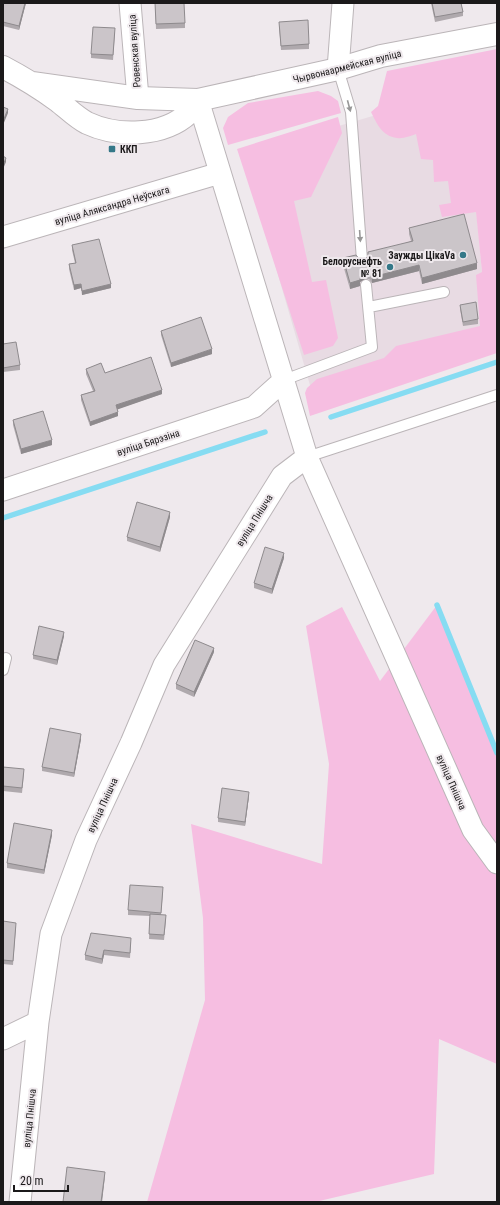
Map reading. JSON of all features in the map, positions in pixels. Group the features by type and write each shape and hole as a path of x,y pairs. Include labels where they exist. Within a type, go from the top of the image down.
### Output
{"main road":[{"name":"Чырвонаармейская вуліца","path":"32,83 138,98 198,100 338,69 381,56 497,34"},
{"name":"Чырвонаармейская вуліца","path":"3,67 32,83 86,122 101,128 127,132 154,130 174,123 189,113 198,100"}],"street":[{"name":"Ровенская вуліца","path":"130,3 138,98"},
{"path":"338,69 343,3"},
{"name":"вуліца Пнішча","path":"198,100 307,457 474,830 497,863"},
{"name":"вуліца Аляксандра Неўскага","path":"3,237 220,173"},
{"name":"вуліца Бярэзіна","path":"3,490 254,406 284,380"},
{"name":"вуліца Пнішча","path":"20,1202 38,1022 51,934 86,840 131,743 164,665 282,476 307,457"},
{"path":"3,1039 38,1022"}],"lane":[{"path":"338,69 351,112 362,260"},
{"path":"284,380 372,347 366,285"},
{"path":"369,307 444,292"},
{"path":"307,457 497,395"},
{"path":"3,670 6,658"}],"shaded area":[{"path":"497,49 497,353 310,416 305,393 307,388 317,379 384,358 396,346 480,326 476,275 482,272 476,212 442,217 439,205 451,203 448,181 434,182 433,160 421,159 416,134 399,138 387,135 375,121 371,112 378,106 387,71"},
{"path":"465,89 488,337 312,392 243,154"},
{"path":"318,91 331,96 338,101 341,113 228,145 223,128 228,117 248,103"},
{"path":"338,117 342,133 311,197 294,201 312,282 326,280 338,338 333,346 304,355 237,149"},
{"path":"437,605 497,753 497,1064 439,1039 434,1174 315,1202 147,1202 205,1000 203,918 191,824 322,864 329,764 306,626 342,607 380,681"}],"building":[{"path":"3,3 25,3 19,26 3,22"},
{"path":"155,3 184,3 185,23 156,24"},
{"path":"432,3 461,3 463,12 435,17"},
{"path":"308,20 309,44 281,46 279,22"},
{"path":"93,27 115,28 113,55 91,54"},
{"path":"3,107 8,109 3,121"},
{"path":"3,156 6,158 3,165"},
{"path":"464,214 477,263 422,278 419,265 372,277 369,273 365,272 360,276 360,280 350,283 343,258 356,255 360,260 365,259 368,256 368,252 413,241 409,228"},
{"path":"99,239 111,284 82,291 81,284 74,285 69,264 76,263 72,245"},
{"path":"476,302 478,319 463,322 460,305"},
{"path":"201,317 212,349 171,363 161,331"},
{"path":"16,342 20,365 3,368 3,344"},
{"path":"151,357 162,390 116,405 118,412 90,422 81,395 95,391 86,369 101,363 105,373"},
{"path":"43,411 52,440 21,449 13,420"},
{"path":"137,502 170,512 160,547 127,537"},
{"path":"265,547 284,553 272,589 254,583"},
{"path":"39,626 64,632 57,660 33,655"},
{"path":"195,640 214,648 194,692 176,684"},
{"path":"50,728 81,734 74,773 42,767"},
{"path":"3,767 24,769 22,788 3,786"},
{"path":"222,788 249,792 245,822 218,818"},
{"path":"14,823 52,830 44,870 7,863"},
{"path":"130,885 163,887 161,913 128,910"},
{"path":"150,914 166,915 164,935 149,934"},
{"path":"3,921 16,923 13,961 3,960"},
{"path":"91,933 131,938 130,953 104,950 102,959 85,955"},
{"path":"67,1167 105,1172 101,1202 63,1202"}],"waterway":[{"path":"331,417 497,362"},
{"path":"3,518 265,432"},
{"path":"437,605 497,753"}],"place":[{"name":"ККП","path":"112,149"},
{"name":"Заужды ЦікаVа","path":"463,255"},
{"name":"Белоруснефть № 81","path":"390,267"}]}
